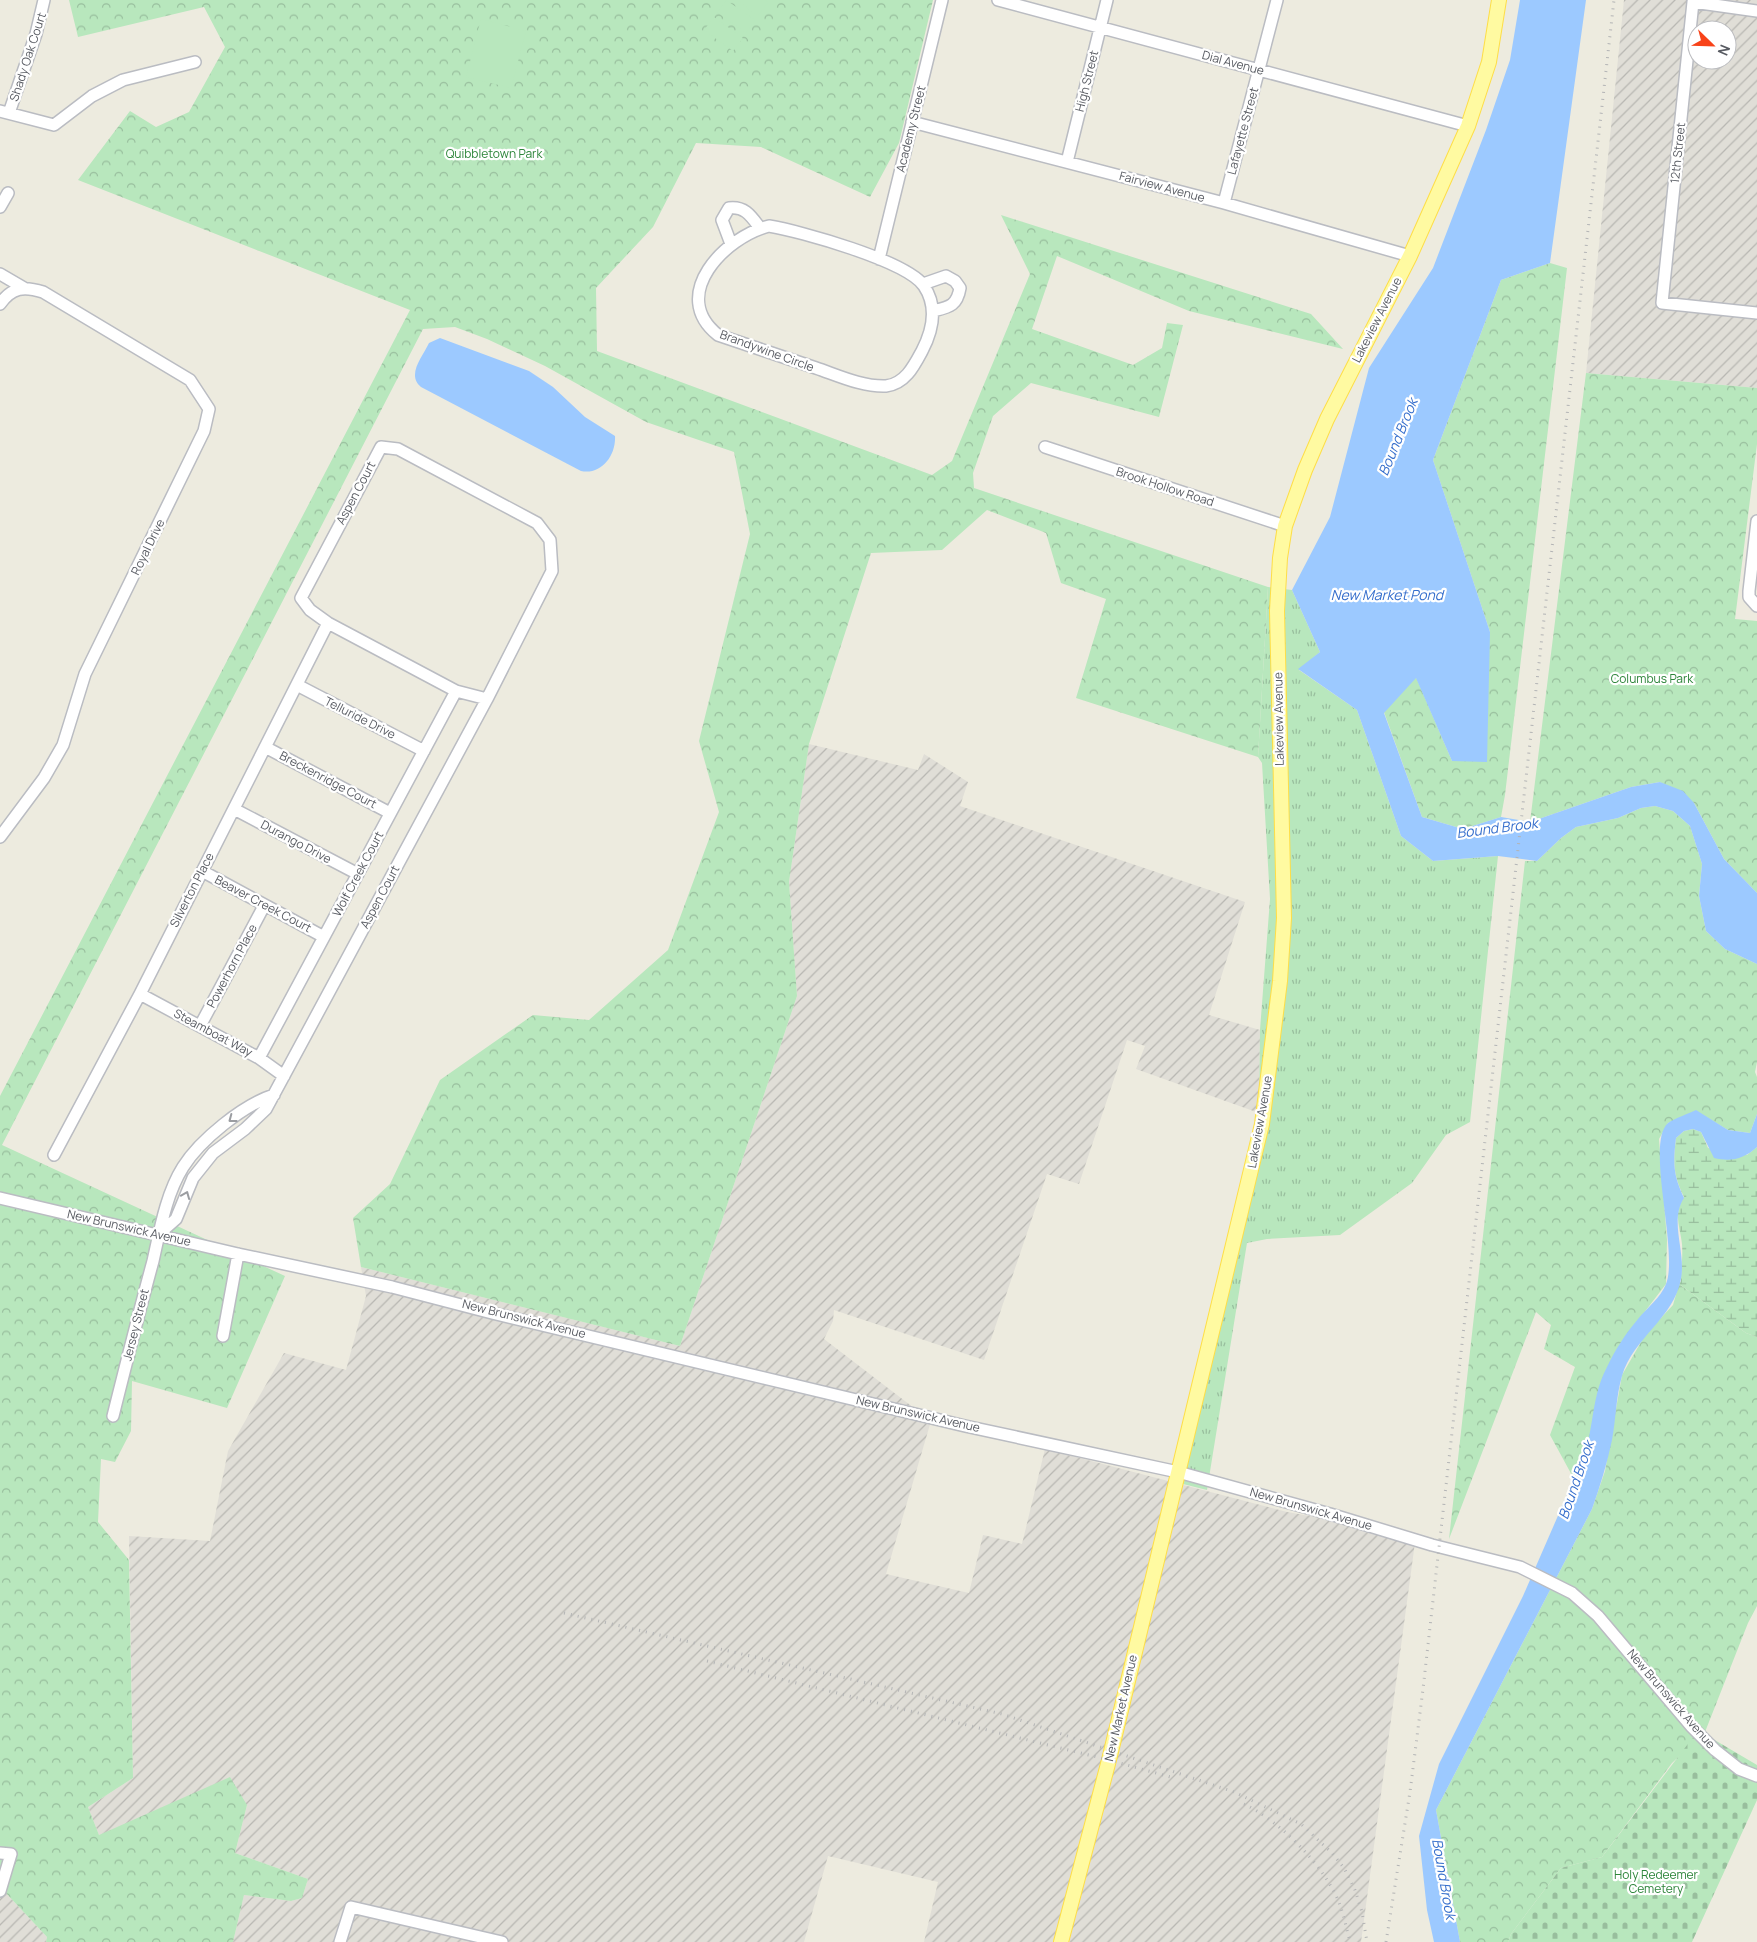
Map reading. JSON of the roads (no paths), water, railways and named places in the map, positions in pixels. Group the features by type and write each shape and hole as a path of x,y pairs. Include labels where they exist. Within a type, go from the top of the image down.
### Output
{"main road":[{"name":"Lakeview Avenue","path":"1178,1472 1260,1133 1272,1053 1284,918 1277,611 1280,558 1285,526 1302,478 1327,419 1410,256 1468,126 1489,62 1499,0"},
{"name":"New Market Avenue","path":"1061,1942 1110,1755 1178,1472"}],"street":[{"name":"Shady Oak Court","path":"5,112 36,34 44,0"},
{"name":"Academy Street","path":"879,259 942,0"},
{"name":"Dial Avenue","path":"998,0 1468,126"},
{"name":"High Street","path":"1067,162 1107,0"},
{"name":"Lafayette Street","path":"1224,203 1277,0"},
{"name":"12th Street","path":"1757,11 1693,2 1662,304 1757,312"},
{"path":"5,112 54,125 92,96 123,80 195,62"},
{"name":"Fairview Avenue","path":"912,122 1224,203 1410,256"},
{"path":"0,207 8,193"},
{"path":"730,244 722,220 728,208 739,207 750,214 760,228"},
{"name":"Brandywine Circle","path":"769,226 786,229 879,259 923,284 931,299 933,322 928,339 907,376 886,386 859,383 718,335 710,328 699,308 700,290 710,267 730,244 749,232 760,228 769,226"},
{"name":"Royal Drive","path":"0,274 24,288 43,292 190,380 208,409 204,431 84,674 63,745 44,778 0,837"},
{"path":"923,284 946,276 960,288 958,299 952,306 933,311"},
{"path":"0,304 6,295 16,288 24,288"},
{"name":"Aspen Court","path":"159,1234 176,1219 193,1178 213,1153 266,1109 487,698 552,571 550,540 537,523 398,448 380,447 301,598 310,610 328,623 456,691 487,698"},
{"name":"Brook Hollow Road","path":"1045,447 1285,526"},
{"path":"1757,521 1749,591 1749,596 1757,606"},
{"name":"Silverton Place","path":"54,1155 140,994 328,623"},
{"name":"Telluride Drive","path":"296,685 424,751"},
{"name":"Wolf Creek Court","path":"259,1058 456,691"},
{"name":"Breckenridge Court","path":"265,747 390,813"},
{"name":"Durango Drive","path":"234,809 358,874"},
{"name":"Beaver Creek Court","path":"202,871 324,937"},
{"name":"Powerhorn Place","path":"200,1026 264,906"},
{"name":"Steamboat Way","path":"140,994 259,1058 284,1076"},
{"name":"New Brunswick Avenue","path":"0,1198 238,1254 400,1289 955,1423 1178,1472 1330,1514 1432,1545 1520,1567 1572,1593 1598,1616 1691,1726 1715,1750 1739,1769 1757,1776"},
{"name":"Jersey Street","path":"113,1416 159,1234"},
{"path":"222,1336 238,1254"},
{"path":"0,1890 6,1854"},
{"path":"340,1942 351,1907 502,1942"}],"water":[{"name":"New Market Pond","path":"1520,0 1586,0 1550,263 1501,280 1433,460 1490,632 1487,762 1452,761 1416,678 1384,713 1422,817 1463,829 1501,817 1530,822 1631,787 1660,782 1683,791 1694,803 1724,859 1757,893 1757,964 1725,949 1706,931 1699,896 1702,864 1690,826 1673,811 1655,806 1641,808 1618,818 1576,827 1561,838 1537,861 1498,856 1433,861 1401,836 1357,710 1298,669 1320,652 1292,590 1330,517 1369,368 1433,268 1486,130 1510,60"},
{"path":"440,338 529,371 553,387 585,417 615,436 615,443 610,457 601,467 595,470 581,471 421,387 415,377 417,365 429,343"},
{"name":"Bound Brook","path":"1696,1110 1728,1130 1750,1133 1757,1114 1757,1147 1742,1157 1720,1159 1714,1158 1701,1132 1693,1129 1684,1131 1676,1138 1675,1169 1684,1198 1678,1216 1682,1268 1677,1293 1662,1317 1635,1350 1627,1363 1620,1384 1610,1449 1592,1509 1436,1810 1460,1942 1434,1942 1427,1910 1419,1836 1439,1764 1523,1596 1581,1465 1586,1451 1597,1394 1607,1367 1625,1336 1657,1298 1666,1284 1669,1269 1669,1248 1661,1174 1660,1152 1662,1134 1668,1123"}],"railway":[{"path":"1386,1942 1410,1792 1423,1689 1614,0"},
{"path":"564,1613 1002,1714 1234,1792 1301,1824 1332,1853 1344,1868 1355,1890 1362,1912 1367,1942"},
{"path":"707,1661 1109,1760 1174,1778"},
{"path":"1244,1804 1287,1833 1313,1861 1333,1890 1340,1905 1350,1942"}],"park label":[{"name":"Quibbletown Park","path":"494,154"},
{"name":"Columbus Park","path":"1652,679"},
{"name":"Holy Redeemer Cemetery","path":"1656,1882"}]}
